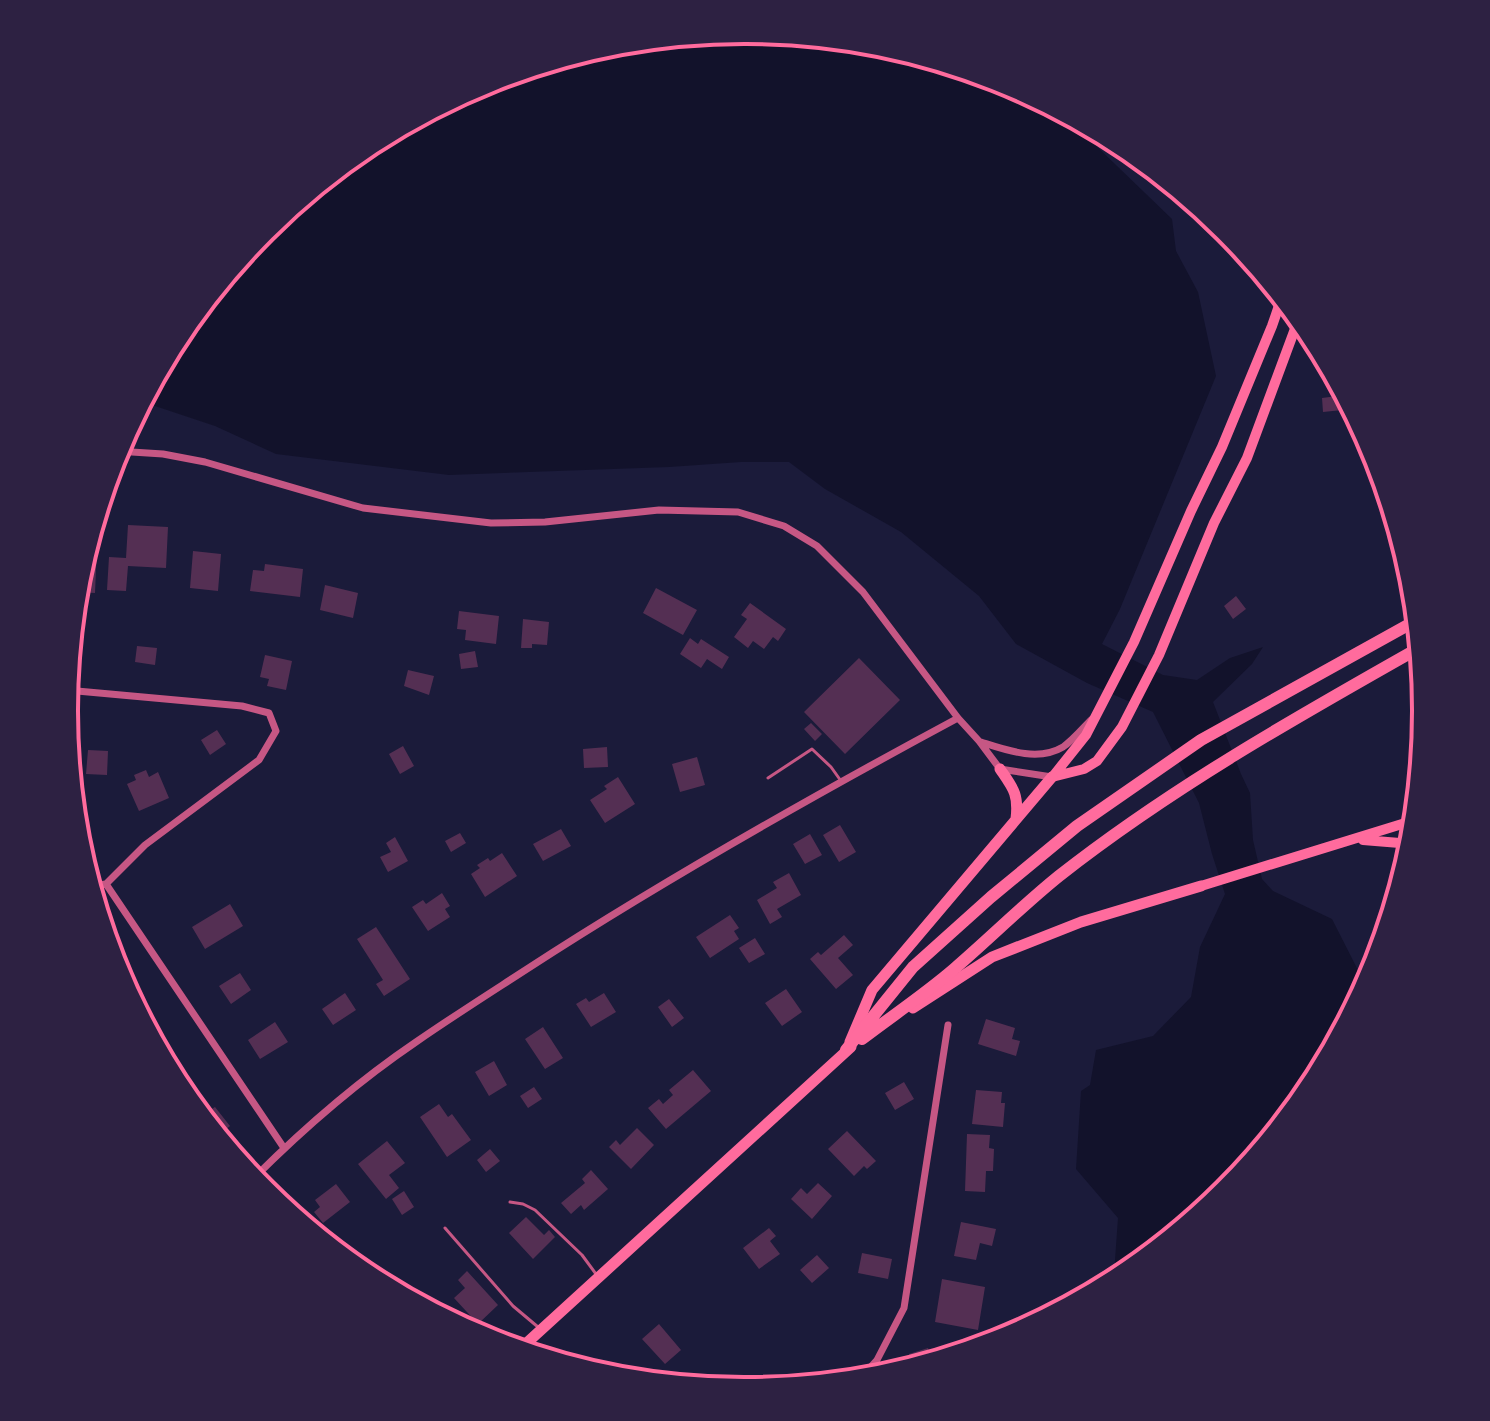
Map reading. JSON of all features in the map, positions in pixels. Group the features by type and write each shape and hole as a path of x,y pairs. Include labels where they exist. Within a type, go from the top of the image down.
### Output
{"highway":[{"path":"846,1050 913,967 1077,826 1201,740 1406,626"},
{"path":"846,1050 952,971 1060,876 1145,814 1241,751 1409,654"}],"main road":[{"path":"846,1050 872,990 1086,735 1134,642 1222,447 1278,310"},
{"path":"1052,777 1084,769 1097,761 1122,727 1159,655 1214,523 1247,458 1294,332"},
{"path":"1000,769 1017,796 1016,820"},
{"path":"529,1341 846,1050 992,957 1081,922 1402,825"},
{"path":"1357,840 1399,843"}],"street":[{"path":"130,452 205,462 363,508 491,523 545,522 659,510 738,512 784,526 817,546 863,592 1000,769 1052,777"},
{"path":"79,691 242,706 269,713 276,731 259,760 145,845 106,884 101,885"},
{"path":"979,741 1014,752 1040,754 1062,747 1098,713"},
{"path":"262,1170 338,1101 414,1043 588,930 709,855 958,718"},
{"path":"106,884 284,1148"},
{"path":"873,1364 904,1308 948,1025"}],"lane":[{"path":"768,778 812,749 841,781"},
{"path":"510,1202 535,1210 582,1255 598,1278"},
{"path":"445,1228 513,1306 541,1330"}],"shaded area":[{"path":"701,45 789,45 875,57 918,67 959,79 1040,113 1092,141 1172,219 1176,251 1198,292 1216,376 1120,609 1102,644 1163,675 1197,680 1230,658 1263,647 1252,664 1213,702 1250,793 1253,840 1262,879 1273,891 1332,919 1359,971 1343,1005 1299,1081 1246,1150 1184,1212 1115,1265 1118,1218 1076,1169 1081,1091 1090,1085 1096,1050 1153,1036 1191,997 1200,947 1225,894 1199,803 1153,712 1087,683 1016,644 979,596 901,532 825,489 789,462 449,475 276,454 215,426 152,407 168,377 216,305 274,239 306,209 375,156 412,133 450,113 531,79 615,57 658,50"}],"building":[{"path":"1333,397 1340,410 1323,412 1322,398"},
{"path":"128,525 168,527 166,568 128,566 126,591 107,590 109,557 126,558"},
{"path":"193,551 221,554 218,591 190,588"},
{"path":"97,557 95,593 89,593"},
{"path":"265,564 303,569 300,597 250,591 253,570 264,571"},
{"path":"325,585 358,593 353,618 320,610"},
{"path":"656,588 697,610 683,635 643,613"},
{"path":"1236,596 1246,609 1233,619 1224,606"},
{"path":"750,603 786,629 778,641 773,637 764,649 753,641 748,648 734,637 747,619 741,615"},
{"path":"459,611 499,616 496,644 465,640 466,630 457,629"},
{"path":"523,619 549,622 547,645 532,644 532,648 521,648"},
{"path":"690,638 698,644 701,639 729,657 722,669 707,659 701,668 680,654"},
{"path":"137,646 157,648 155,665 135,662"},
{"path":"475,651 478,667 461,669 459,654"},
{"path":"265,655 292,661 286,690 267,686 269,679 260,677"},
{"path":"859,658 900,700 845,754 804,712"},
{"path":"408,670 434,676 429,695 404,686"},
{"path":"811,723 822,734 815,741 804,729"},
{"path":"217,730 226,744 210,755 201,740"},
{"path":"403,746 414,766 400,774 389,754"},
{"path":"607,747 608,767 584,768 583,749"},
{"path":"88,750 108,751 107,775 86,774"},
{"path":"697,757 705,785 680,792 672,764"},
{"path":"146,770 149,777 158,772 169,798 139,811 127,784 136,780 134,775"},
{"path":"618,777 635,804 605,823 590,800"},
{"path":"840,825 856,852 839,862 823,835"},
{"path":"561,829 571,846 543,861 533,844"},
{"path":"460,833 466,843 451,852 445,841"},
{"path":"810,834 822,855 805,864 793,844"},
{"path":"395,837 408,861 388,872 380,857 391,852 386,843"},
{"path":"502,853 517,876 485,897 471,874 480,868 477,865"},
{"path":"789,873 801,895 777,909 782,917 770,924 757,900 777,888 773,882"},
{"path":"442,893 450,906 445,909 450,917 428,931 412,907 423,900 426,904"},
{"path":"230,904 243,926 205,949 192,927"},
{"path":"730,915 739,928 734,931 739,939 710,958 696,937"},
{"path":"376,927 410,979 384,996 376,984 383,980 357,939"},
{"path":"844,935 853,945 838,958 853,975 836,989 810,959 818,952 821,955"},
{"path":"755,938 765,954 749,963 739,948"},
{"path":"240,973 251,990 231,1004 219,986"},
{"path":"786,989 802,1012 782,1026 765,1003"},
{"path":"345,993 356,1010 333,1025 322,1009"},
{"path":"604,993 616,1012 591,1027 576,1004 586,998 589,1002"},
{"path":"669,999 684,1018 672,1027 658,1007"},
{"path":"986,1019 1015,1028 1012,1039 1020,1041 1016,1056 978,1044"},
{"path":"275,1022 288,1042 260,1059 248,1040"},
{"path":"543,1027 563,1058 545,1069 525,1039"},
{"path":"494,1061 507,1085 489,1096 475,1072"},
{"path":"693,1070 711,1091 666,1129 648,1108 659,1099 663,1104 673,1095 669,1090"},
{"path":"904,1082 914,1099 895,1110 885,1093"},
{"path":"534,1087 542,1099 528,1108 520,1096"},
{"path":"976,1090 1002,1092 1001,1103 1005,1103 1003,1127 972,1124"},
{"path":"439,1104 448,1117 452,1114 471,1140 447,1157 420,1117"},
{"path":"215,1107 230,1126 227,1129 211,1109"},
{"path":"637,1128 654,1145 631,1169 609,1147 616,1140 620,1145"},
{"path":"847,1131 876,1161 867,1169 864,1166 854,1176 828,1149"},
{"path":"967,1134 990,1135 989,1148 994,1149 993,1171 986,1171 985,1192 965,1191"},
{"path":"387,1141 405,1163 389,1175 399,1188 386,1199 358,1164"},
{"path":"490,1149 500,1161 486,1172 477,1160"},
{"path":"591,1170 608,1189 584,1210 581,1205 571,1214 561,1203 585,1183 582,1179"},
{"path":"818,1183 832,1196 812,1219 791,1199 801,1188 807,1194"},
{"path":"336,1184 350,1202 323,1223 314,1212 320,1207 315,1200"},
{"path":"404,1191 414,1207 402,1215 392,1199"},
{"path":"526,1217 544,1235 549,1230 555,1237 533,1259 509,1233"},
{"path":"961,1222 996,1229 992,1246 980,1243 976,1260 954,1256"},
{"path":"769,1228 776,1236 770,1241 780,1254 759,1269 743,1248"},
{"path":"862,1253 892,1259 888,1279 858,1273"},
{"path":"817,1255 829,1268 812,1283 800,1270"},
{"path":"467,1271 498,1305 480,1322 473,1318 454,1298 465,1288 458,1280"},
{"path":"942,1279 985,1287 978,1330 935,1322"},
{"path":"659,1324 681,1350 665,1364 642,1339"},
{"path":"928,1348 929,1351 910,1356"}]}
